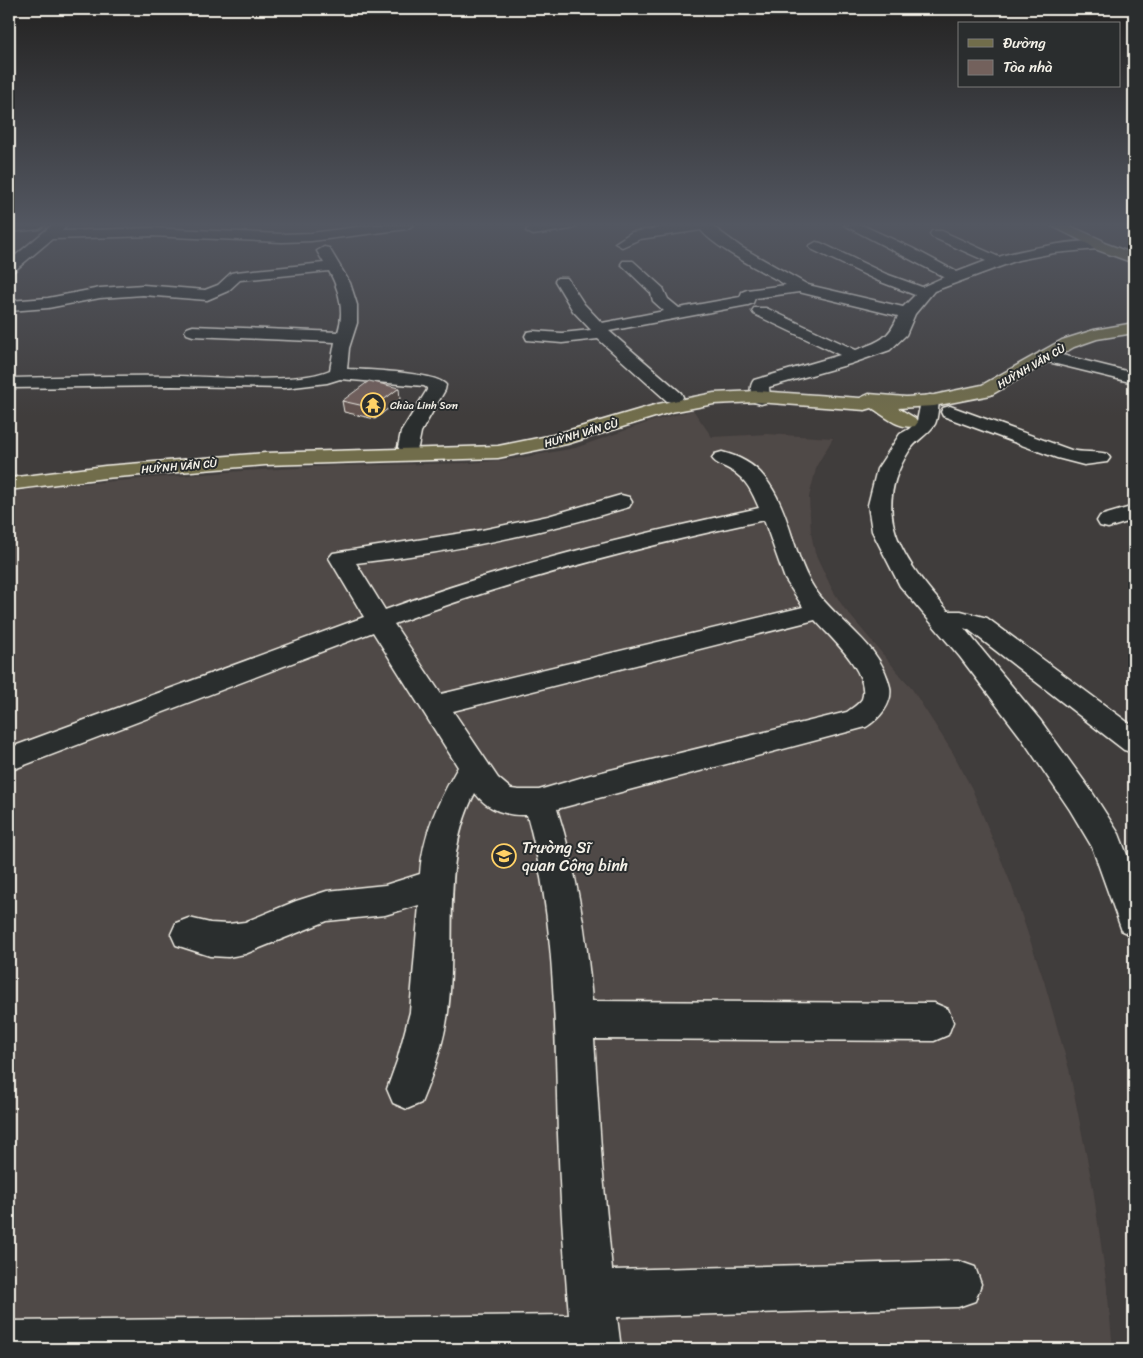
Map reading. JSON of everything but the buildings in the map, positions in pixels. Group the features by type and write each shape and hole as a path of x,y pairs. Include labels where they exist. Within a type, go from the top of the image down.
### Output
{"main road":[{"path":"1053,348 1083,329 1134,321"},
{"name":"HUỲNH VĂN CÙ","path":"9,484 105,472 245,460 498,452 534,446 579,435 692,401 717,398 761,395 865,404 871,400 930,401 969,392 985,391 1053,348 1100,334 1134,328"},
{"path":"9,475 92,464 180,456 317,448 491,444 542,436 674,397 713,392 761,395"},
{"path":"871,400 914,427 941,418 950,412 969,392"}],"street":[{"path":"9,306 48,303 100,293 143,290 207,294 222,288"},
{"path":"338,373 341,348 349,323 349,305 344,288"},
{"path":"566,288 586,318 674,397"},
{"path":"655,288 658,291 661,301 675,313"},
{"path":"533,336 570,337 601,332 675,313 748,300 747,295 786,288"},
{"path":"809,288 907,313"},
{"path":"912,288 925,293"},
{"path":"761,395 760,384 884,346 900,332 907,313 930,288"},
{"path":"760,311 855,356"},
{"path":"193,331 344,337"},
{"path":"1053,348 1134,378"},
{"path":"9,383 289,382 326,378 338,373 427,381 437,385 436,390 411,432 408,447"},
{"path":"909,401 914,427"},
{"path":"930,401 887,469 879,504 883,531 909,581 1030,728 1081,801 1107,844 1134,920"},
{"path":"950,412 1071,448 1084,459 1100,458"},
{"path":"621,502 554,522 479,539 341,558 379,621 473,767 487,787 500,798 519,804 539,802 590,786 856,720 864,715 874,703 876,689 874,682 848,641 820,611 801,586 793,571 763,490 754,478 740,467 722,458"},
{"path":"9,760 379,621 468,590 548,565 659,536 772,512"},
{"path":"1108,521 1134,513"},
{"path":"434,706 820,611"},
{"path":"942,619 961,619 978,624 1134,742"},
{"path":"408,1089 429,1012 438,857 451,808 473,767"},
{"path":"539,802 549,830 562,892 571,961 578,1105 595,1328"},
{"path":"189,934 204,939 221,941 240,940 258,935 286,920 321,908 349,902 384,900 436,883"},
{"path":"575,1020 934,1022"},
{"path":"9,1345 595,1328 958,1284"}],"shaded area":[{"name":"Trường Sĩ quan Công binh","path":"693,410 712,437 767,434 833,438 817,465 809,497 811,533 815,553 832,589 844,608 912,689 953,753 972,789 1011,884 1044,981 1069,1069 1093,1188 1107,1287 1113,1349 9,1349 9,493 40,487 242,471 333,466 471,463 514,459 575,448 649,422"}],"place":[{"name":"Chùa Linh Sơn","path":"373,405"},
{"name":"Trường Sĩ quan Công binh","path":"504,856"}]}
